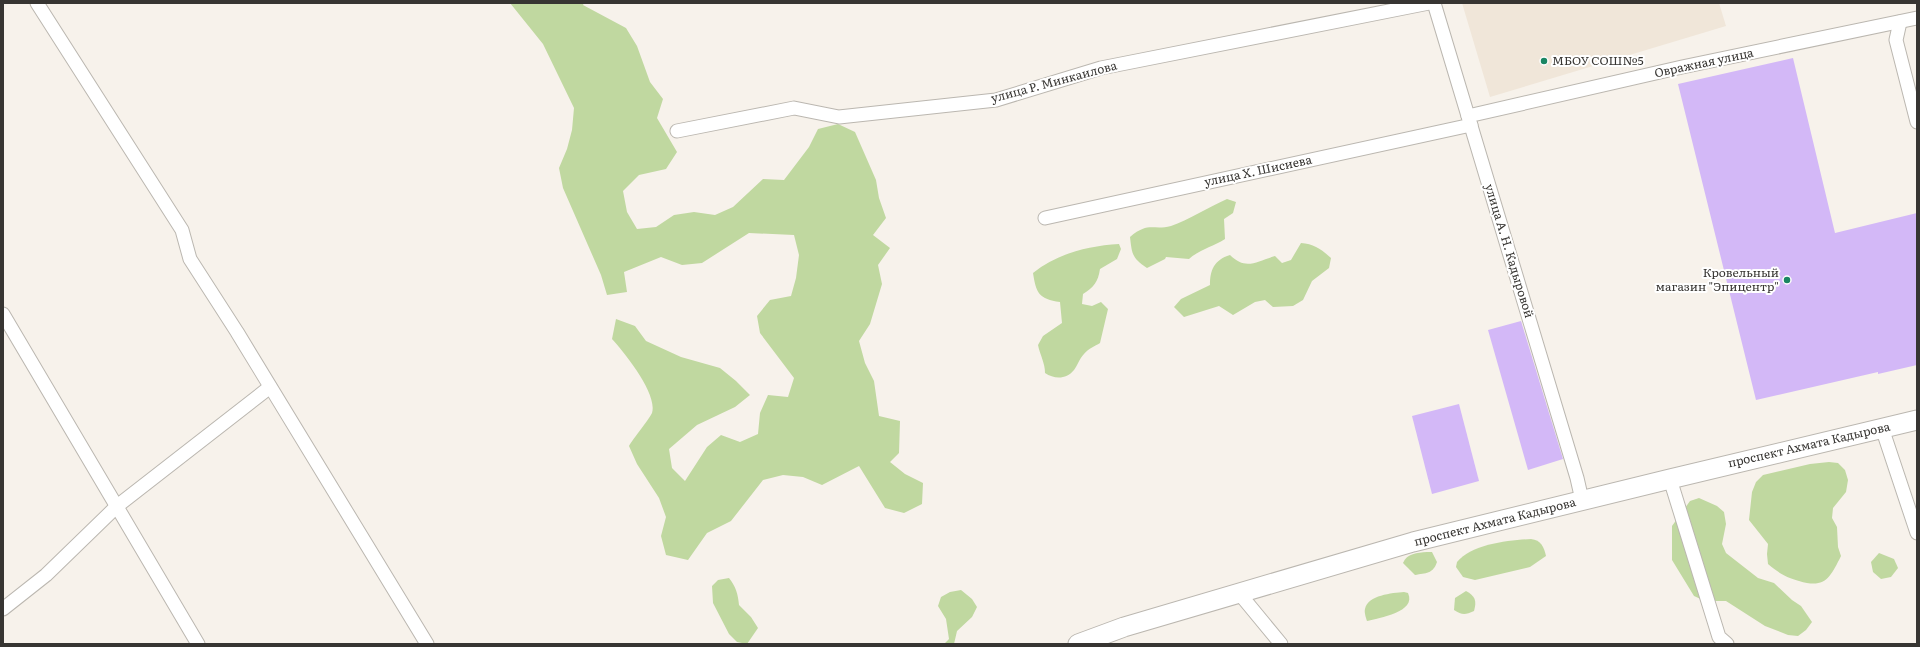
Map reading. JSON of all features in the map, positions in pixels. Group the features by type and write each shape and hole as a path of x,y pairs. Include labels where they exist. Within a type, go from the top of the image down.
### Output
{"street":[{"path":"37,3 182,230 190,259 427,644"},
{"name":"улица Р. Минкаилова","path":"677,130 794,108 839,117 996,100 1101,68 1429,3"},
{"name":"улица А. Н. Кадыровой","path":"1434,3 1577,478 1582,500"},
{"name":"Овражная улица","path":"1470,121 1682,67 1917,18"},
{"path":"1900,22 1896,40 1917,122"},
{"name":"улица Х. Шисиева","path":"1046,218 1470,121"},
{"path":"3,314 198,644"},
{"path":"3,609 46,575 116,507 270,387"},
{"name":"проспект Ахмата Кадырова","path":"1078,644 1124,626 1413,542 1670,478 1917,420"},
{"path":"1882,428 1917,533"},
{"path":"1670,478 1719,637 1727,644"},
{"path":"1239,593 1281,644"}],"shaded area":[{"name":"МБОУ СОШ№5","path":"1462,3 1719,3 1726,26 1490,97"}],"green space":[{"path":"510,3 584,3 583,5 626,28 637,46 650,82 663,99 657,118 677,152 666,169 639,175 623,191 627,212 637,229 656,227 674,215 694,212 715,215 733,207 763,179 784,180 809,147 818,129 838,124 855,132 876,180 879,198 886,218 873,235 890,248 878,265 882,284 870,324 859,341 865,363 874,381 879,416 900,421 899,453 890,462 905,474 923,483 922,504 904,513 885,508 859,466 822,485 803,477 783,475 763,480 731,521 707,533 688,560 666,555 661,536 666,517 659,498 637,464 629,446 651,416 652,405 650,395 632,363 612,339 616,319 635,326 646,341 681,357 720,368 750,395 735,407 697,425 669,449 672,468 685,481 707,447 721,435 740,442 758,434 760,413 768,395 788,397 794,378 760,333 757,316 770,300 791,296 796,278 799,255 794,235 749,233 702,263 682,265 661,257 624,272 627,292 607,295 601,275 563,188 559,168 567,149 572,130 574,108 543,44"},
{"path":"1227,199 1236,202 1233,213 1224,219 1225,239 1189,259 1166,257 1165,259 1147,268 1138,261 1132,252 1130,237 1136,232 1151,227 1171,226"},
{"path":"1301,243 1310,244 1331,258 1329,268 1312,281 1303,300 1293,306 1273,307 1265,300 1255,302 1233,315 1219,306 1184,317 1174,307 1181,299 1210,285 1214,266 1225,257 1230,255 1241,263 1247,264 1275,256 1282,263 1291,260"},
{"path":"1119,244 1121,249 1117,259 1100,269 1095,284 1083,294 1082,304 1092,306 1101,302 1108,309 1100,343 1086,352 1074,370 1067,376 1060,378 1045,373 1038,345 1043,336 1062,323 1060,302 1047,299 1040,294 1037,290 1033,273 1053,260 1074,252"},
{"path":"1829,462 1838,463 1845,470 1848,480 1846,492 1833,508 1832,518 1837,527 1838,547 1841,556 1830,576 1826,580 1815,584 1808,583 1786,576 1768,564 1768,544 1749,520 1752,492 1756,482 1763,475 1810,464"},
{"path":"1699,498 1717,506 1724,512 1726,524 1722,544 1726,553 1758,578 1774,583 1792,600 1801,606 1812,622 1806,630 1798,636 1788,635 1765,626 1726,601 1705,601 1694,596 1672,560 1672,526 1690,501"},
{"path":"1531,539 1542,544 1546,556 1530,567 1475,580 1463,577 1456,567 1457,562 1464,556 1481,547 1512,540"},
{"path":"1432,552 1437,562 1433,569 1429,572 1415,575 1403,563 1410,555"},
{"path":"1879,553 1894,559 1898,568 1891,577 1881,579 1873,572 1871,562"},
{"path":"729,578 736,591 739,605 751,617 758,628 747,644 737,642 729,634 713,603 712,586 718,580"},
{"path":"961,590 972,599 977,607 972,617 957,631 954,644 944,644 949,639 946,619 938,606 941,597 950,592"},
{"path":"1466,591 1474,599 1475,607 1474,611 1461,614 1454,610 1455,598"},
{"path":"1404,592 1408,593 1409,600 1407,605 1402,609 1388,616 1367,621 1365,610 1367,604 1375,598 1381,596"}],"building":[{"name":"Кровельный магазин \"Эпицентр\"","path":"1793,58 1835,233 1917,213 1917,365 1878,374 1878,372 1756,400 1678,84"},
{"path":"1521,321 1563,459 1528,470 1488,330"},
{"path":"1459,404 1479,481 1432,494 1412,416"}],"place":[{"name":"МБОУ СОШ№5","path":"1544,61"},
{"name":"Кровельный магазин \"Эпицентр\"","path":"1787,280"}]}
